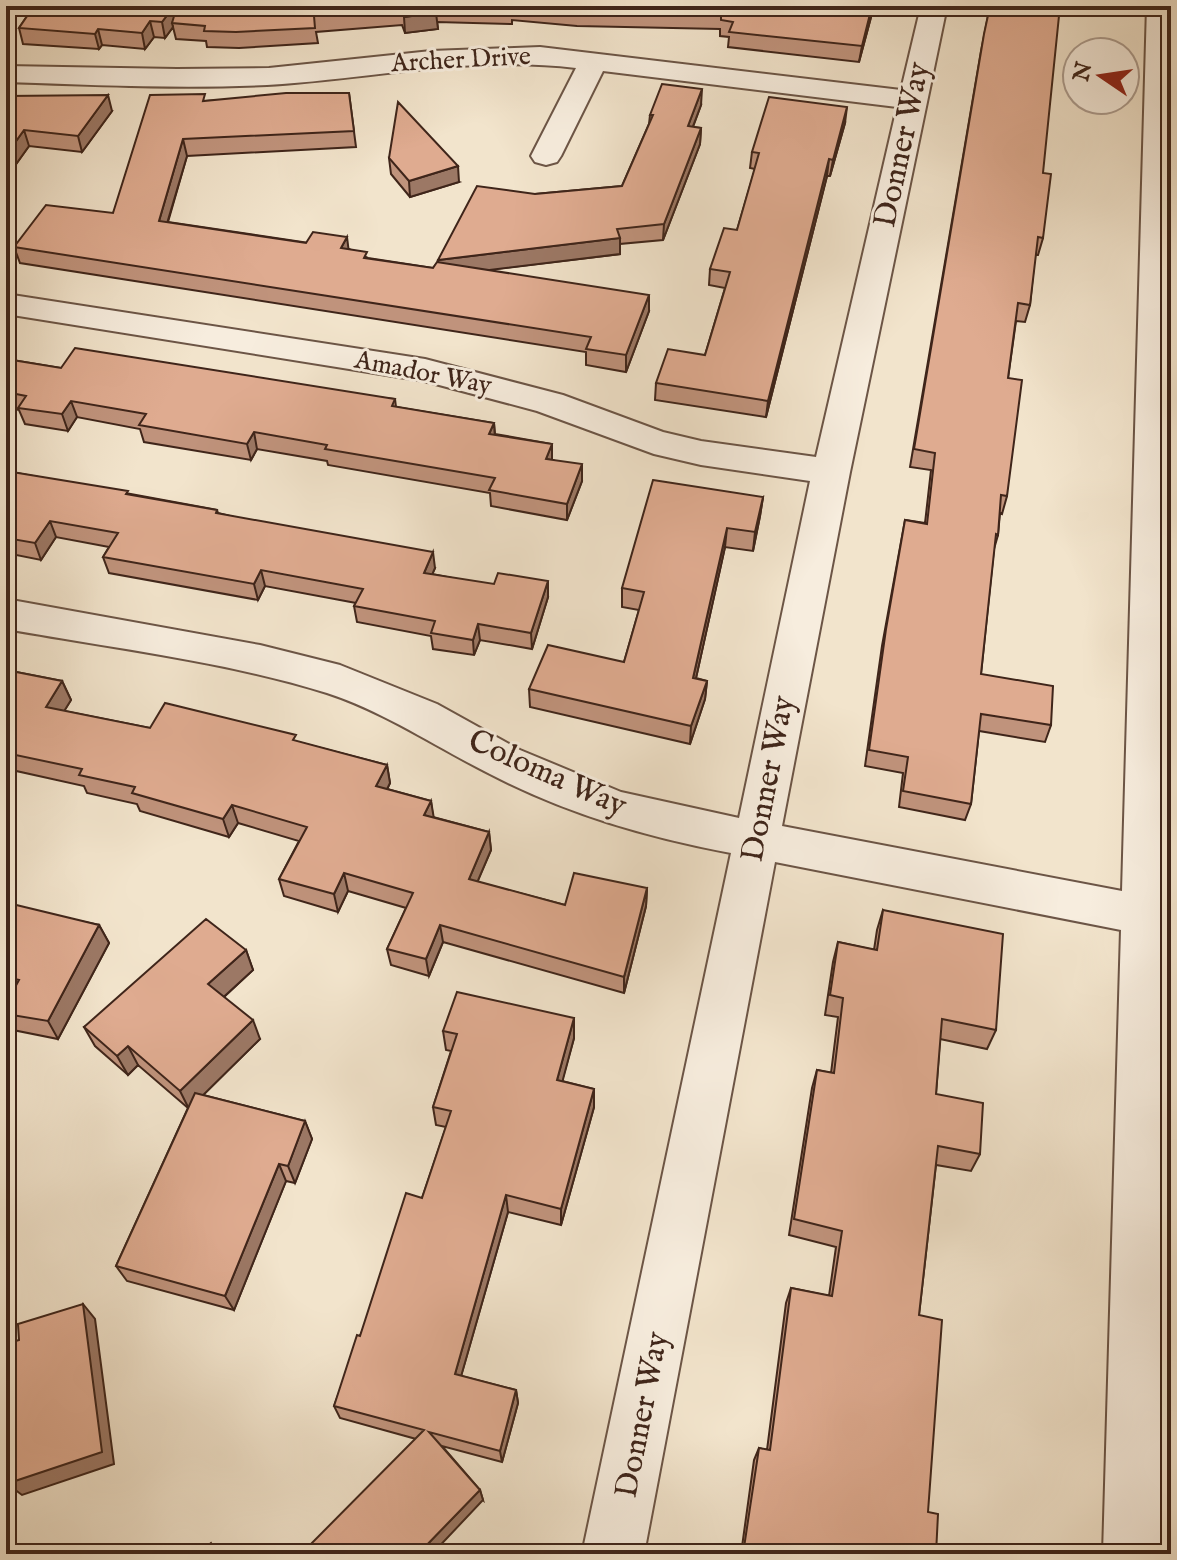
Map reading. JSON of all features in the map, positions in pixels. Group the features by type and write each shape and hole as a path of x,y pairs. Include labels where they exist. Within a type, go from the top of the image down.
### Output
{"street":[{"name":"Donner Way","path":"613,1554 831,472 934,6"},
{"path":"1134,1554 1160,6"},
{"name":"Archer Drive","path":"6,74 177,78 269,76 498,55 594,60 913,100"},
{"path":"546,156 594,60"},
{"name":"Amador Way","path":"6,304 425,370 550,403 654,442 701,453 831,472"},
{"name":"Coloma Way","path":"6,614 260,660 340,681 422,716 505,762 615,809 1145,915"}],"building":[{"path":"34,6 174,6 162,22 150,21 142,33 98,29 95,34 19,28"},
{"path":"177,6 434,6 436,13 404,17 401,9 314,16 315,28 236,32 204,31 205,26 172,23"},
{"path":"434,6 511,6 512,8"},
{"path":"532,6 872,6 862,46 729,32 733,22 721,20 721,13"},
{"path":"990,6 1060,6 1043,173 1051,174 1043,238 1038,237 1030,305 1018,303 1008,378 1022,380 1007,496 1001,495 981,674 1053,686 1051,725 981,714 971,804 903,791 908,757 869,750 905,520 927,524 935,453 914,449"},
{"path":"662,84 702,89 688,126 701,128 664,224 617,229 620,238 438,260 477,186 535,194 622,186 653,115 650,115"},
{"path":"286,93 349,93 354,131 183,139 159,221 306,243 313,232 347,237 341,248 367,252 364,258 433,268 437,262 649,295 626,355 586,349 591,337 14,247 46,205 113,213 150,95 205,94 203,101"},
{"path":"108,95 78,136 24,130 6,151 6,96"},
{"path":"769,97 847,107 833,160 829,159 768,401 656,383 668,349 705,355 730,272 710,269 724,228 737,230 759,153 752,152"},
{"path":"398,102 458,166 409,181 389,158"},
{"path":"75,348 395,399 392,406 494,423 489,434 552,444 546,459 582,464 567,504 489,490 495,478 325,449 327,445 254,432 247,444 139,425 146,414 71,401 62,414 18,408 26,396 6,392 6,359 61,368"},
{"path":"6,471 128,491 126,494 217,510 216,513 433,552 424,573 494,584 498,573 548,581 531,633 478,624 473,640 431,633 435,621 354,606 363,589 261,570 254,584 103,557 118,533 50,521 35,543 6,538"},
{"path":"653,480 763,497 755,532 727,528 693,678 707,681 691,726 529,689 548,645 624,662 644,592 622,588"},
{"path":"6,670 62,681 46,707 150,728 165,703 296,735 293,740 387,765 376,786 431,801 424,815 489,832 469,879 565,905 574,873 647,888 624,977 440,925 426,959 387,949 413,893 344,873 334,894 279,879 307,827 232,805 223,819 132,793 135,787 79,775 82,769 6,753"},
{"path":"8,903 99,925 48,1021 6,1014 6,1004 19,980 6,977"},
{"path":"883,910 1003,934 996,1030 942,1019 936,1094 983,1103 980,1154 938,1146 919,1315 942,1320 928,1512 938,1514 936,1554 743,1554 759,1448 770,1450 791,1288 832,1296 842,1231 794,1219 817,1070 834,1073 843,998 830,995 838,942 877,950"},
{"path":"206,919 246,950 208,984 253,1020 180,1091 128,1046 117,1056 84,1027"},
{"path":"457,992 574,1018 557,1080 594,1089 561,1209 506,1195 455,1374 516,1390 500,1451 429,1432 480,1490 418,1554 301,1554 424,1430 334,1406 406,1193 422,1198 451,1111 433,1107 457,1034 443,1031"},
{"path":"195,1093 305,1121 288,1166 279,1164 225,1296 116,1266"},
{"path":"83,1304 102,1452 6,1484 6,1344 19,1340 18,1324"},
{"path":"211,1543 218,1554 198,1554"}]}
